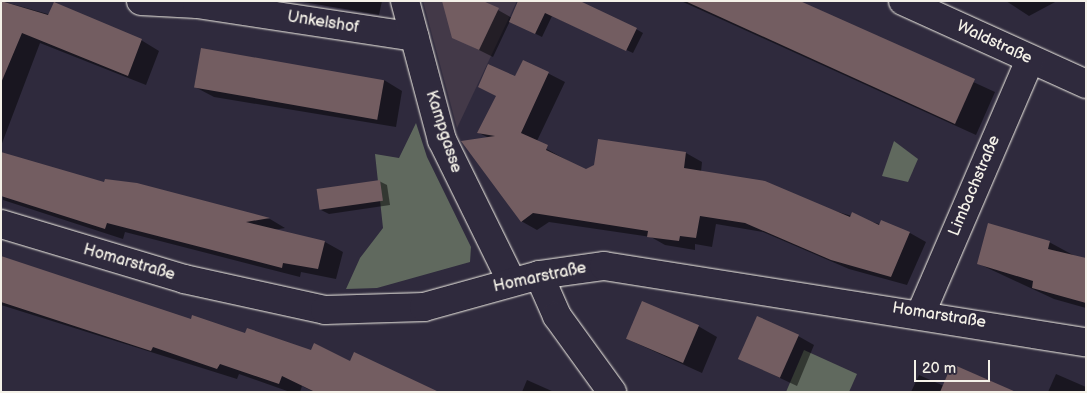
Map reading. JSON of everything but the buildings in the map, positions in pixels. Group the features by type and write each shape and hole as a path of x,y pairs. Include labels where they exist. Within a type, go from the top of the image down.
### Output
{"street":[{"name":"Unkelshof","path":"141,1 197,4 415,37"},
{"name":"Kampgasse","path":"405,1 451,163 512,282"},
{"name":"Waldstraße","path":"903,1 1086,84"},
{"name":"Limbachstraße","path":"921,313 1030,60"},
{"name":"Homarstraße","path":"1,224 184,279 325,310 424,307 512,282 581,268 634,268 921,313 1086,342"},
{"path":"539,276 557,316 612,392"}],"shaded area":[{"path":"423,1 517,1 457,128"},
{"path":"416,123 427,157 471,247 470,262 377,288 346,289 360,258 383,228 375,154 399,158"},
{"path":"894,141 918,159 908,182 882,176"},
{"path":"804,350 857,374 849,392 786,392"}]}
